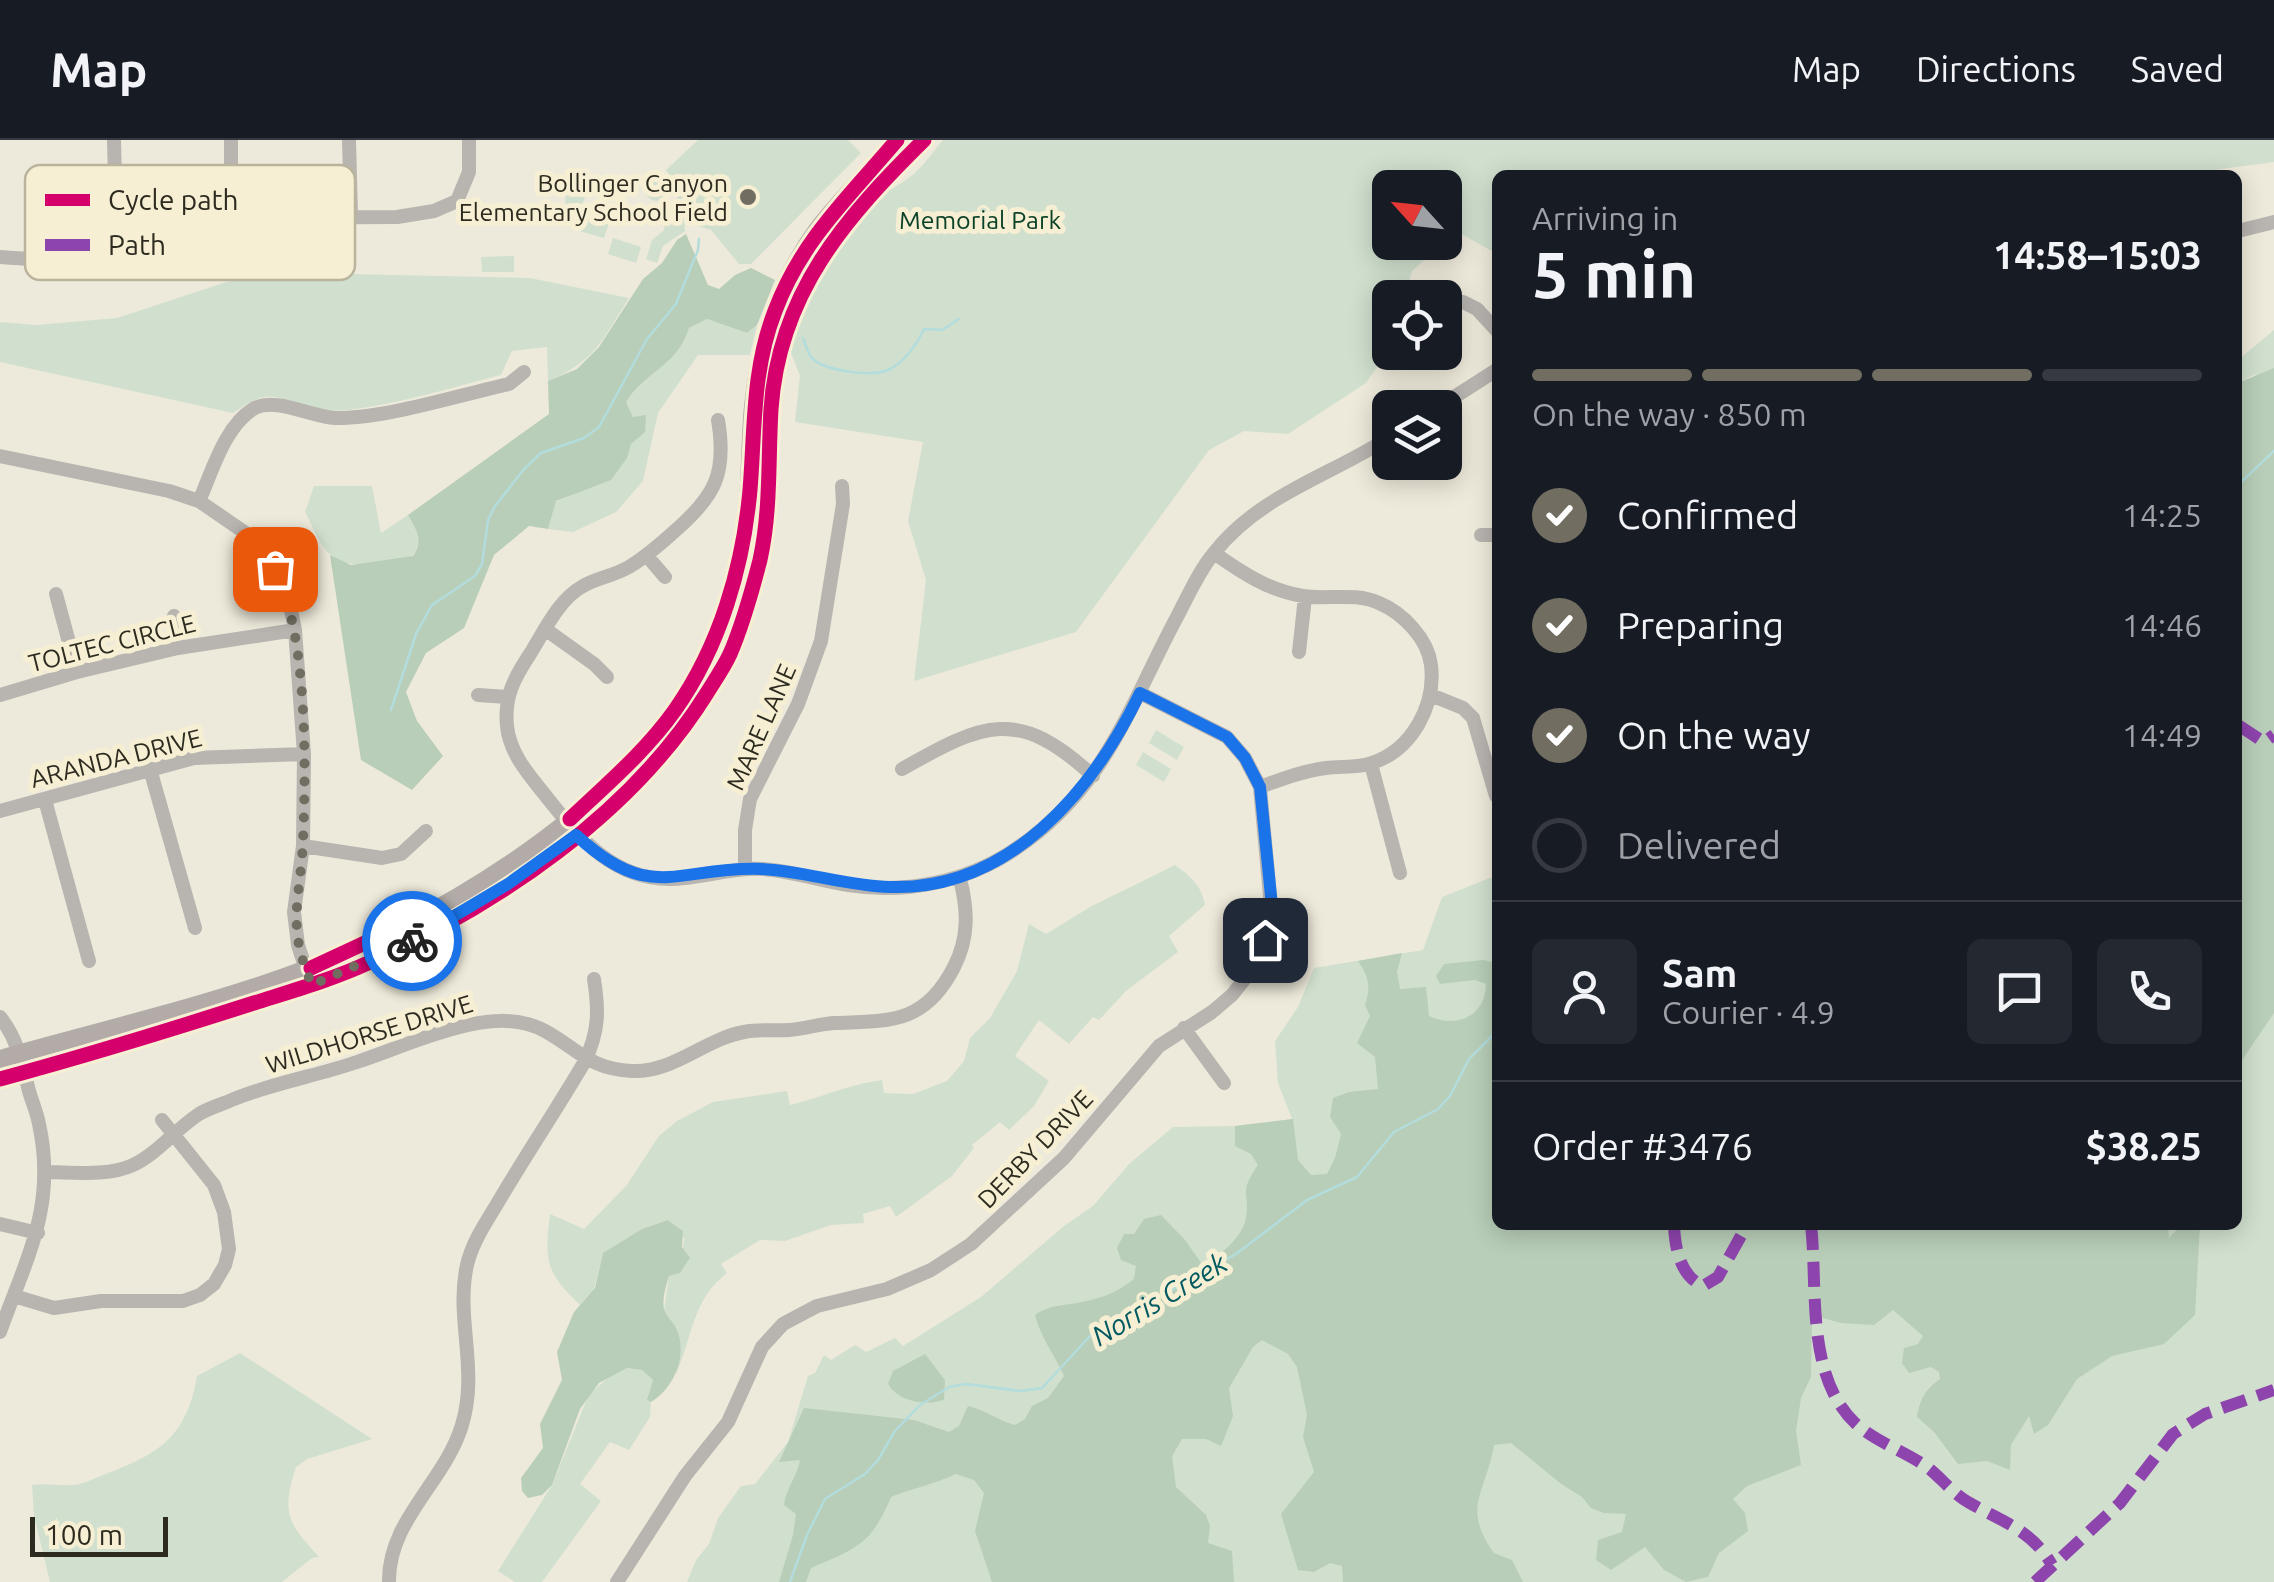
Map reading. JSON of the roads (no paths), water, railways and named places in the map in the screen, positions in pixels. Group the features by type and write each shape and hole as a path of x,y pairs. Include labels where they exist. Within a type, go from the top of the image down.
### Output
{"main road":[{"path":"0,1079 23,1063 308,978 422,917 571,828 675,710 717,634 740,562 750,491 758,368 774,314 802,253 892,147 924,140"},
{"path":"0,1059 23,1063"}],"street":[{"path":"114,140 115,165"},
{"path":"349,140 349,165"},
{"path":"355,216 397,217 434,211 457,201 469,172 468,140"},
{"path":"2242,230 2274,222"},
{"path":"0,257 25,259"},
{"path":"1463,302 1477,308 1492,325"},
{"path":"200,501 221,451 241,419 256,406 276,405 319,418 353,418 509,384 524,372"},
{"path":"1462,392 1492,374"},
{"path":"718,420 723,448 711,494 700,509 646,556 622,571 582,586 564,601 515,676 507,697 507,733 516,758 571,828 618,867 642,876 670,879 745,869 802,874 848,886 896,888 960,879 1013,851 1055,818 1093,776 1120,736 1172,627 1214,553 1265,505 1372,447"},
{"path":"0,456 200,501 250,536 275,569 288,594 295,630 304,754 302,846 294,912 308,978"},
{"name":"MARE LANE","path":"745,869 750,798 798,704 821,641 844,504 842,486"},
{"path":"1481,535 1492,535"},
{"path":"1214,553 1246,575 1278,590 1306,597 1364,598 1381,603 1403,618 1430,657 1432,695 1424,717 1391,753 1371,764 1310,771 1260,787"},
{"path":"646,556 665,577"},
{"path":"56,594 77,672"},
{"path":"1299,652 1306,597"},
{"path":"174,616 178,648"},
{"path":"545,629 607,676"},
{"name":"TOLTEC CIRCLE","path":"0,695 178,648 295,630"},
{"name":"DERBY DRIVE","path":"617,1582 686,1476 728,1422 762,1347 783,1324 817,1306 888,1289 931,1270 971,1244 1064,1158 1159,1046 1232,995 1251,971 1265,940 1272,906 1260,787 1245,758 1227,737 1140,693"},
{"path":"478,695 507,697"},
{"path":"1432,695 1463,708 1473,718 1492,782"},
{"path":"902,769 956,738 982,729 1010,728 1038,735 1064,749 1093,776"},
{"name":"ARANDA DRIVE","path":"0,811 194,758 304,754"},
{"path":"1371,764 1400,873"},
{"path":"150,769 195,928"},
{"path":"45,800 88,962"},
{"path":"302,846 382,858 401,854 426,832"},
{"name":"WILDHORSE DRIVE","path":"44,1172 130,1167 200,1114 238,1097 360,1062 409,1040 462,1026 496,1020 520,1022 544,1031 601,1067 635,1072 663,1066 718,1038 749,1030 870,1024 902,1018 924,1006 946,982 961,953 967,926 960,879"},
{"path":"390,1582 389,1567 400,1529 437,1476 462,1424 469,1352 462,1297 474,1242 585,1060 600,1012 594,980"},
{"path":"0,1017 23,1063 40,1126 44,1172 38,1233 0,1332"},
{"path":"1184,1028 1224,1083"},
{"path":"14,1296 54,1308 101,1301 184,1301 214,1284 226,1266 229,1249 224,1212 214,1185 162,1120"},
{"path":"0,1224 38,1233"}],"waterway":[{"path":"391,710 416,634 432,605 475,576 482,564 488,520 495,506 541,453 584,438 599,427 647,339 676,304 699,239"},
{"path":"803,338 813,359 828,367 849,372 881,372 905,358 924,329 942,330 959,319"},
{"name":"Norris Creek","path":"2242,481 2274,451"},
{"name":"Norris Creek","path":"790,1582 825,1499 865,1474 895,1431 920,1405 949,1387 966,1384 1021,1391 1042,1388 1091,1335 1236,1254 1307,1200 1357,1177 1394,1132 1438,1109 1450,1096 1469,1059 1492,1036"}],"place":[{"name":"Bollinger Canyon Elementary School Field","path":"748,197"}],"park label":[{"name":"Memorial Park","path":"980,220"}]}
